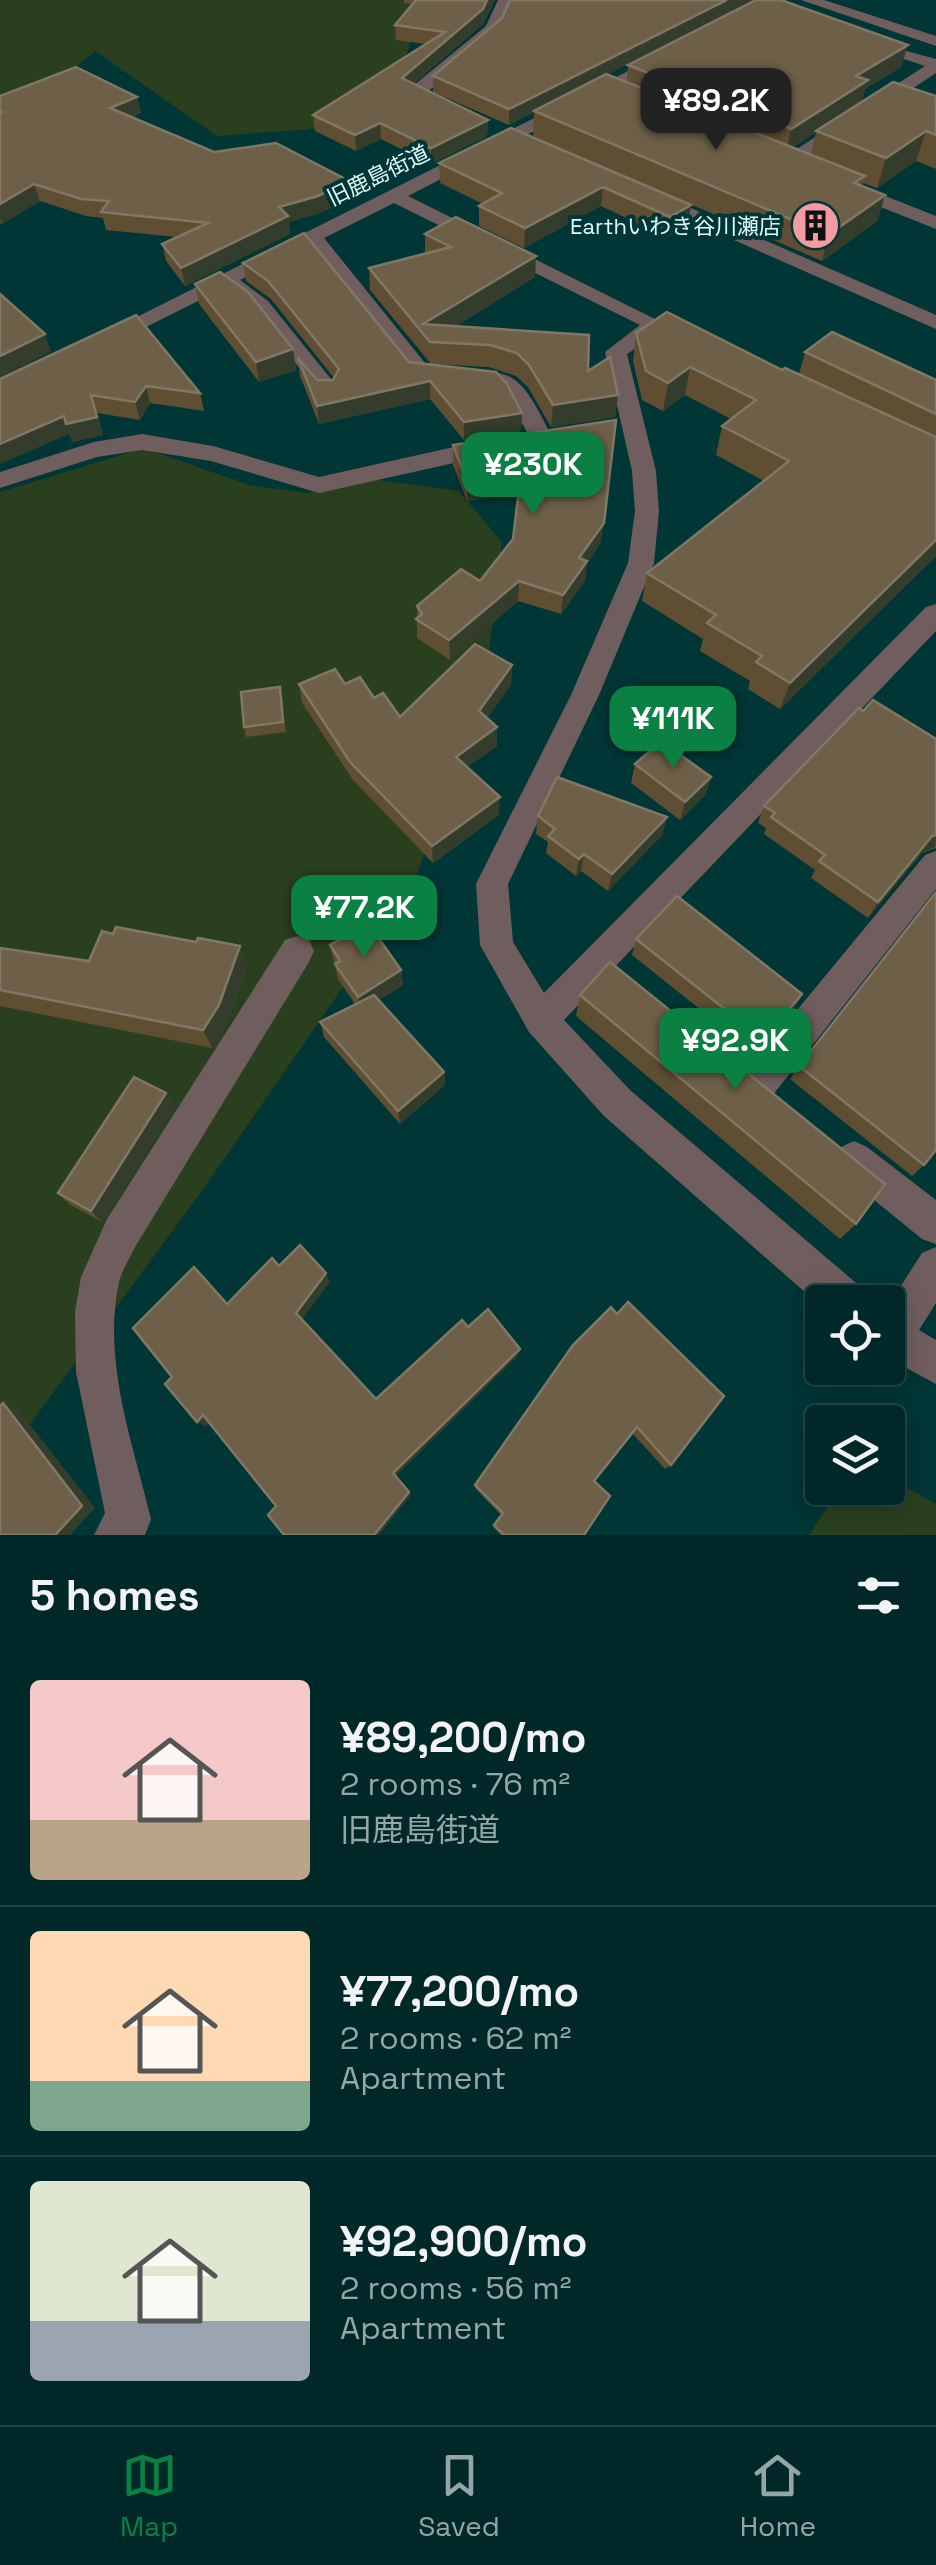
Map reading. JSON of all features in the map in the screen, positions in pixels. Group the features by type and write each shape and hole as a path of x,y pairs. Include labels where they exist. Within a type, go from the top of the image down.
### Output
{"street":[{"path":"463,115 414,94 492,28 506,0"},
{"path":"810,0 936,40"},
{"path":"854,38 936,65"},
{"name":"旧鹿島街道","path":"87,348 513,136 615,92 675,52"},
{"path":"936,65 892,104 798,166 936,222"},
{"path":"636,190 936,323"},
{"path":"396,197 690,342"},
{"path":"0,480 94,450 142,442 213,454 319,485 434,456 550,437 513,386 492,376 432,377 421,373 310,235"},
{"path":"225,280 261,305 327,389"},
{"path":"655,325 616,352 622,428 644,472 647,511 641,563 585,696 492,884 497,945 541,1020 617,1103 828,1285"},
{"path":"541,1020 617,968 857,694 936,614"},
{"path":"857,694 889,714"},
{"path":"759,1084 936,865"},
{"path":"116,1535 129,1519 98,1378 95,1306 100,1278 121,1233 297,950"},
{"path":"731,1061 789,1108"},
{"path":"833,1143 936,1225"},
{"path":"905,1313 936,1267"},
{"path":"905,1345 936,1363"}],"green space":[{"path":"0,0 425,0 383,124 217,136 95,51 0,130"},
{"path":"144,448 249,485 307,493 364,478 459,491 502,542 486,678 413,886 204,1188 0,1465 0,492"},
{"path":"905,1487 936,1504 936,1535 809,1535 829,1505 905,1505"}],"building":[{"path":"416,0 487,0 483,9 402,78 488,120 431,148 380,123 355,135 313,115 445,32 395,25"},
{"path":"510,0 727,0 509,109 433,76 502,18"},
{"path":"756,0 781,0 908,45 856,76 868,80 791,129 628,65"},
{"path":"76,67 137,97 110,108 214,152 276,143 349,181 318,196 279,207 288,216 181,268 162,244 208,223 101,212 109,201 81,199 34,184 0,204 0,96"},
{"path":"606,74 865,176 854,183 885,195 828,235 534,111"},
{"path":"893,82 936,96 936,135 926,131 886,158 816,131"},
{"path":"511,128 691,205 670,217 603,187 525,228 479,206 502,193 439,163"},
{"path":"456,217 536,256 423,324 589,335 588,371 610,357 618,395 553,405 529,365 517,353 490,345 430,342 369,268 451,247 425,234"},
{"path":"304,233 409,362 496,372 522,413 464,422 430,381 317,406 298,358 317,380 333,380 339,369 268,281 243,263"},
{"path":"220,272 248,292 293,349 256,362 195,284"},
{"path":"0,294 45,334 0,356"},
{"path":"667,312 782,370 785,368 936,437 936,540 790,683 756,662 762,656 707,623 716,615 647,573 789,461 722,426 756,400 690,367 668,383 646,371 636,333"},
{"path":"136,315 200,393 146,386 135,402 91,395 97,417 66,424 64,416 0,444 0,379"},
{"path":"832,332 936,380 936,414 805,352"},
{"path":"616,420 604,523 579,558 587,561 563,595 519,581 449,640 416,619 422,614 417,606 461,569 480,581 513,539 521,472 467,481 453,445"},
{"path":"475,644 512,665 479,711 497,727 456,757 500,797 432,846 350,762 299,684 335,669 345,684 360,677 374,698 383,693 400,717"},
{"path":"280,687 283,722 244,727 241,692"},
{"path":"873,700 936,739 936,835 878,902 819,861 825,855 771,817 775,813 764,806 859,708 863,711"},
{"path":"661,741 711,777 685,802 635,764"},
{"path":"557,777 667,817 612,874 584,854 579,859 548,836 555,829 538,816"},
{"path":"936,892 936,1150 924,1165 799,1066"},
{"path":"677,896 802,994 764,1040 636,939"},
{"path":"368,923 401,970 358,997 335,964 340,961 330,945"},
{"path":"116,927 240,946 219,1005 203,1030 0,990 0,948 89,961 102,931 113,934"},
{"path":"610,962 885,1184 856,1224 580,995"},
{"path":"374,995 444,1072 398,1111 320,1022"},
{"path":"134,1077 166,1093 91,1211 58,1193"},
{"path":"300,1245 326,1273 296,1313 376,1399 462,1320 468,1327 488,1309 520,1349 393,1473 409,1492 374,1535 284,1535 268,1515 276,1506 203,1415 197,1422 165,1384 172,1377 133,1328 194,1267 227,1304 272,1258 279,1266"},
{"path":"628,1302 724,1396 671,1465 637,1427 594,1481 610,1496 584,1535 504,1535 494,1525 503,1513 475,1485 573,1345 611,1307 617,1314"},
{"path":"3,1403 82,1506 55,1535 0,1535"}],"place":[{"name":"Earthいわき谷川瀬店","path":"816,226"}]}
